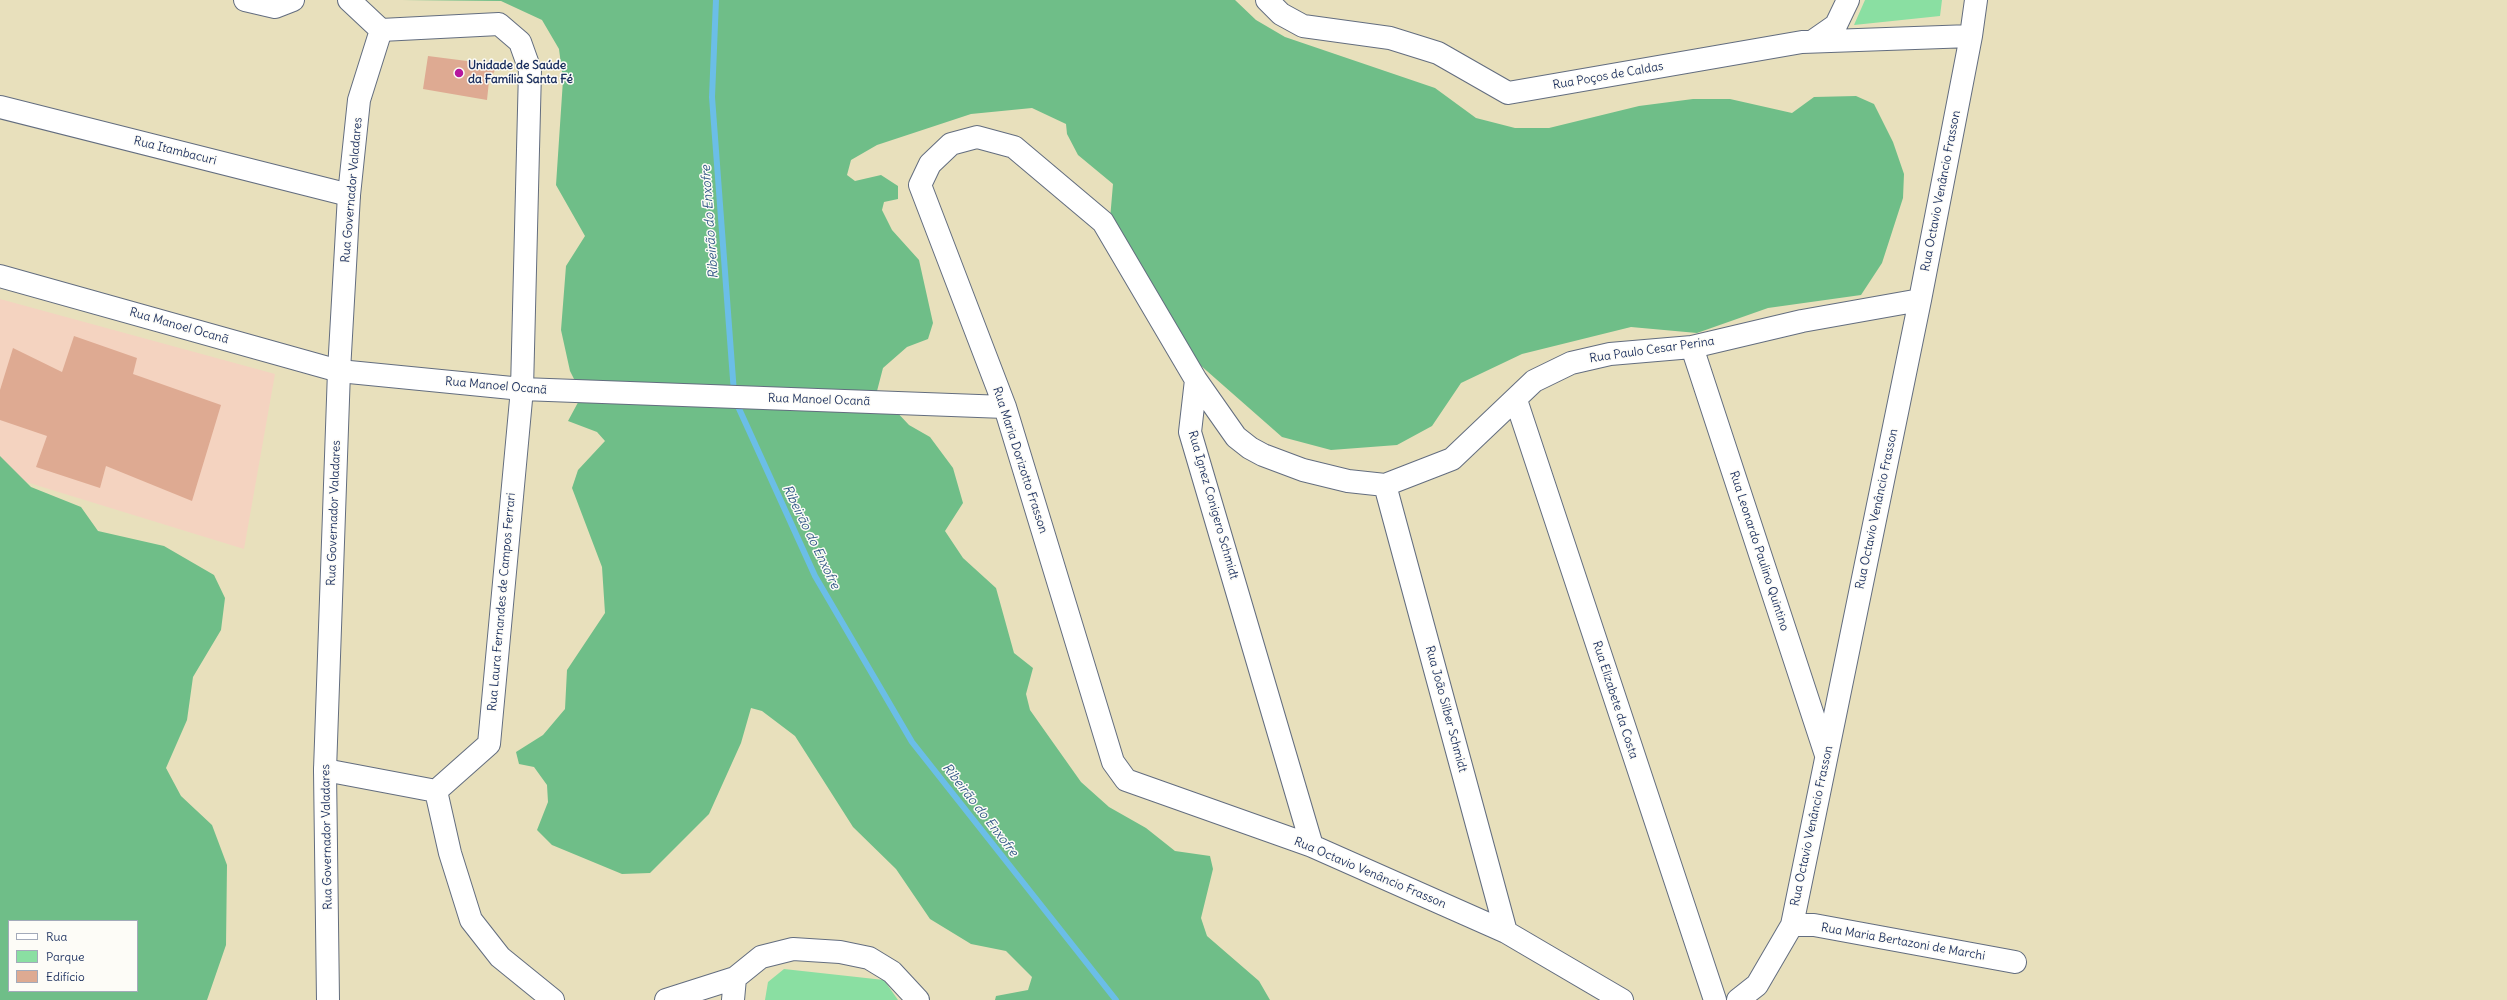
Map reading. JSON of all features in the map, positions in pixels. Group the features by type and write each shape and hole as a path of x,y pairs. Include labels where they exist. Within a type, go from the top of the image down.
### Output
{"street":[{"path":"245,0 275,7 293,0"},
{"path":"350,0 381,30"},
{"name":"Rua Poços de Caldas","path":"1267,0 1281,14 1303,26 1390,38 1438,53 1508,93 1813,41 1972,36"},
{"path":"1813,41 1836,25 1848,0"},
{"name":"Rua Octavio Venâncio Frasson","path":"1738,1000 1757,985 1792,925 1920,300 1972,36 1976,0"},
{"name":"Rua Laura Fernandes de Campos Ferrari","path":"381,30 499,24 520,42 530,70 522,389 489,744 436,791"},
{"name":"Rua Governador Valadares","path":"328,1000 326,770 339,371 349,195 360,100 381,30"},
{"name":"Rua Itambacuri","path":"0,108 349,195"},
{"name":"Rua Maria Dorizotto Frasson","path":"1113,762 1005,407 920,185 930,164 952,144 977,137 1014,147 1103,222 1196,380"},
{"name":"Rua Manoel Ocanã","path":"0,276 339,371 522,389 1005,407"},
{"name":"Rua Paulo Cesar Perina","path":"1196,380 1236,437 1250,448 1303,470 1348,482 1385,485 1452,459 1516,400 1534,381 1571,363 1610,354 1692,347 1802,321 1920,300"},
{"name":"Rua Leonardo Paulino Quintino","path":"1692,347 1827,756"},
{"name":"Rua Ignez Conigero Schmidt","path":"1196,380 1190,432 1312,846"},
{"name":"Rua Elizabete da Costa","path":"1516,400 1715,1000"},
{"name":"Rua João Silber Schmidt","path":"1385,485 1506,932"},
{"name":"Rua Octavio Venâncio Frasson","path":"1113,762 1126,780 1312,846 1506,932 1622,1000"},
{"path":"326,770 436,791 450,853 471,920 500,957 554,1000"},
{"name":"Rua Maria Bertazoni de Marchi","path":"1792,925 1814,925 2014,962"},
{"path":"666,1000 735,978 761,957 793,948 840,952 869,958 892,972 918,1000"},
{"path":"733,1000 735,978"}],"shaded area":[{"path":"0,299 275,374 244,549 0,474"}],"green space":[{"path":"402,0 1235,0 1256,20 1285,37 1435,88 1476,118 1515,128 1549,128 1639,106 1693,99 1730,99 1792,113 1814,97 1856,96 1874,104 1893,142 1904,174 1903,198 1882,263 1861,295 1768,308 1697,333 1631,327 1522,354 1461,383 1432,426 1397,445 1331,450 1282,437 1191,357 1109,231 1113,184 1078,155 1067,134 1066,124 1032,108 971,114 877,145 851,160 847,175 855,181 881,175 898,186 898,199 884,202 882,210 892,230 919,260 933,323 928,339 907,347 883,368 877,391 909,425 930,437 953,468 963,503 945,531 963,558 996,588 1014,653 1033,668 1026,694 1030,710 1081,782 1109,807 1146,828 1175,851 1210,856 1213,869 1201,918 1207,936 1259,981 1270,1000 995,1000 996,996 1028,990 1032,977 1006,951 971,944 930,919 896,869 853,827 795,736 762,711 751,708 741,743 709,814 650,873 622,874 552,845 537,830 548,802 547,785 534,767 519,764 516,752 543,735 565,709 567,670 605,613 602,567 572,488 578,470 605,441 597,432 568,421 582,395 570,371 561,330 566,266 585,236 556,185 563,80 559,49 542,20 501,1"},
{"path":"1865,0 1942,0 1940,16 1854,25"},
{"path":"0,456 31,487 81,507 98,531 164,546 214,575 225,598 221,630 193,677 187,720 166,768 181,796 212,825 227,865 226,945 207,1000 0,1000"},
{"path":"784,969 884,980 898,1000 765,1000 768,982"}],"building":[{"name":"Unidade de Saúde da Família Santa Fé","path":"428,56 498,65 489,81 487,100 423,89"},
{"path":"74,336 137,358 133,374 221,405 192,501 106,466 100,488 36,467 47,436 0,420 0,390 13,348 62,372"}],"waterway":[{"name":"Ribeirão do Enxofre","path":"716,0 712,97 734,393"},
{"name":"Ribeirão do Enxofre","path":"736,402 815,576 912,742 1116,1000"}],"place":[{"name":"Unidade de Saúde da Família Santa Fé","path":"459,73"}]}
